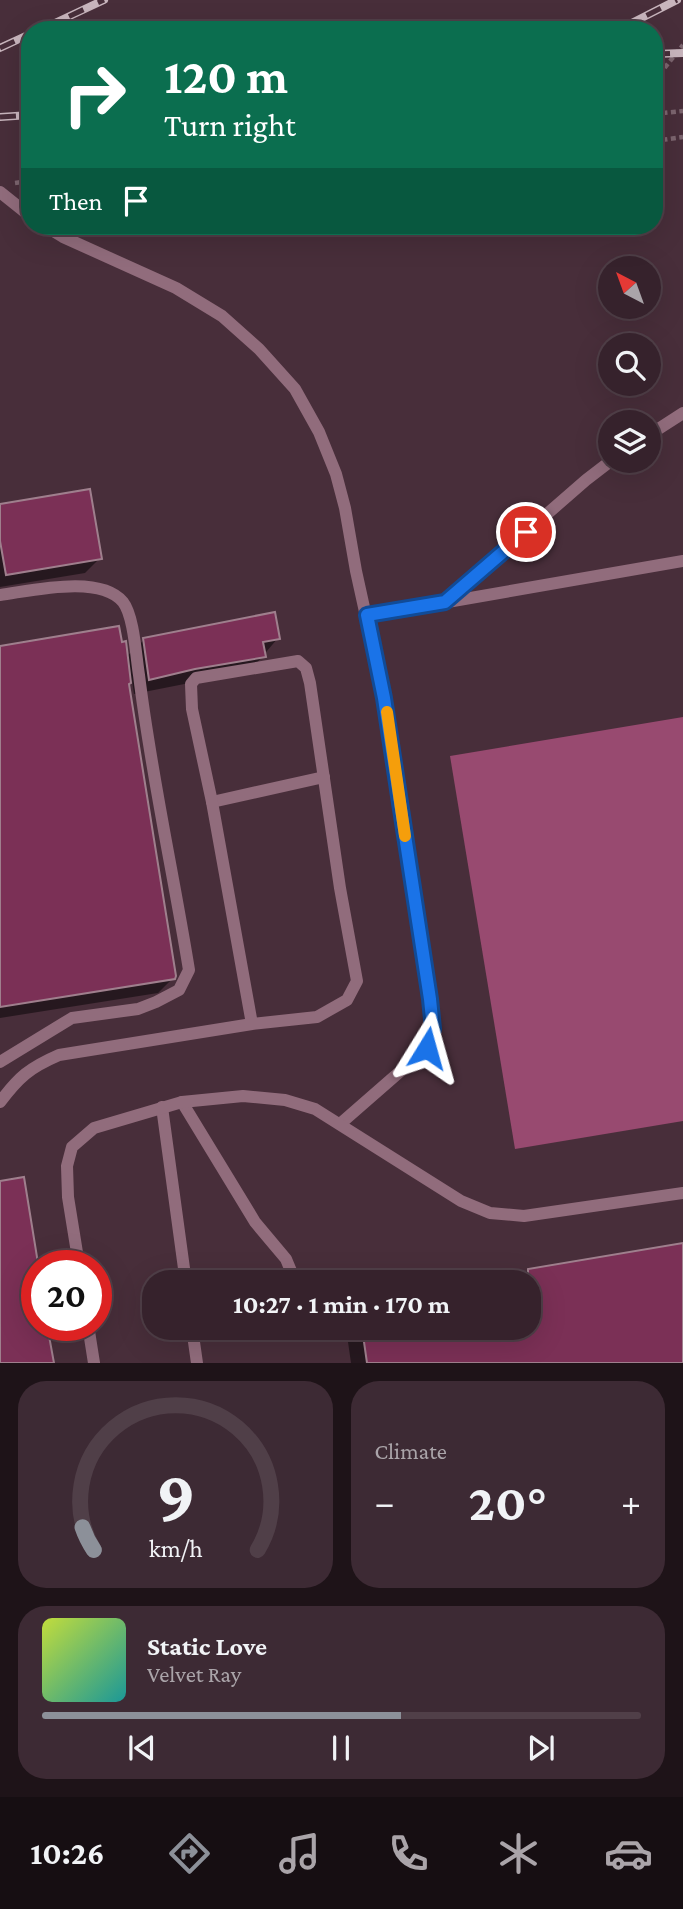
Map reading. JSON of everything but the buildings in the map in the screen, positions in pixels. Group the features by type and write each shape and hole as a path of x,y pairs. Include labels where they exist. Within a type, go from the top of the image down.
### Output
{"lane":[{"path":"0,192 21,209"},
{"path":"60,235 177,288 222,316 260,349 295,389 319,432 336,474 384,698 433,1029 427,1048 340,1124"},
{"path":"661,428 683,414"},
{"path":"445,602 598,471"},
{"path":"367,615 683,561"},
{"path":"0,595 69,585 108,591 124,603 133,631 149,755 189,970 179,990 156,1002 138,1009 72,1018 0,1062"},
{"path":"0,1102 19,1077 34,1065 59,1055 252,1024 317,1017 347,1000 357,981 340,888 310,682 306,668 298,661 197,678 191,684 192,709 212,802 252,1024"},
{"path":"212,802 324,777"},
{"path":"77,1250 68,1197 67,1167 72,1147 94,1128 162,1107 182,1102 243,1096 285,1100 315,1109 461,1201 490,1213 524,1216 683,1193"},
{"path":"182,1102 255,1222 286,1259 291,1270"},
{"path":"162,1107 184,1270"},
{"path":"194,1340 197,1363"},
{"path":"91,1341 94,1363"}],"path":[{"path":"663,70 683,45"},
{"path":"663,113 683,111"},
{"path":"663,140 683,137"}],"shaded area":[{"path":"683,717 683,1121 515,1149 450,756"}],"railway":[{"path":"59,21 104,0"},
{"path":"636,21 677,0"},
{"path":"0,48 21,38"},
{"path":"663,54 683,53"},
{"path":"0,117 21,116"}],"slow traffic":[{"path":"387,712 405,836"}],"route":[{"path":"427,1048 433,1029 430,999 384,698 367,615 445,602 526,532"}]}
